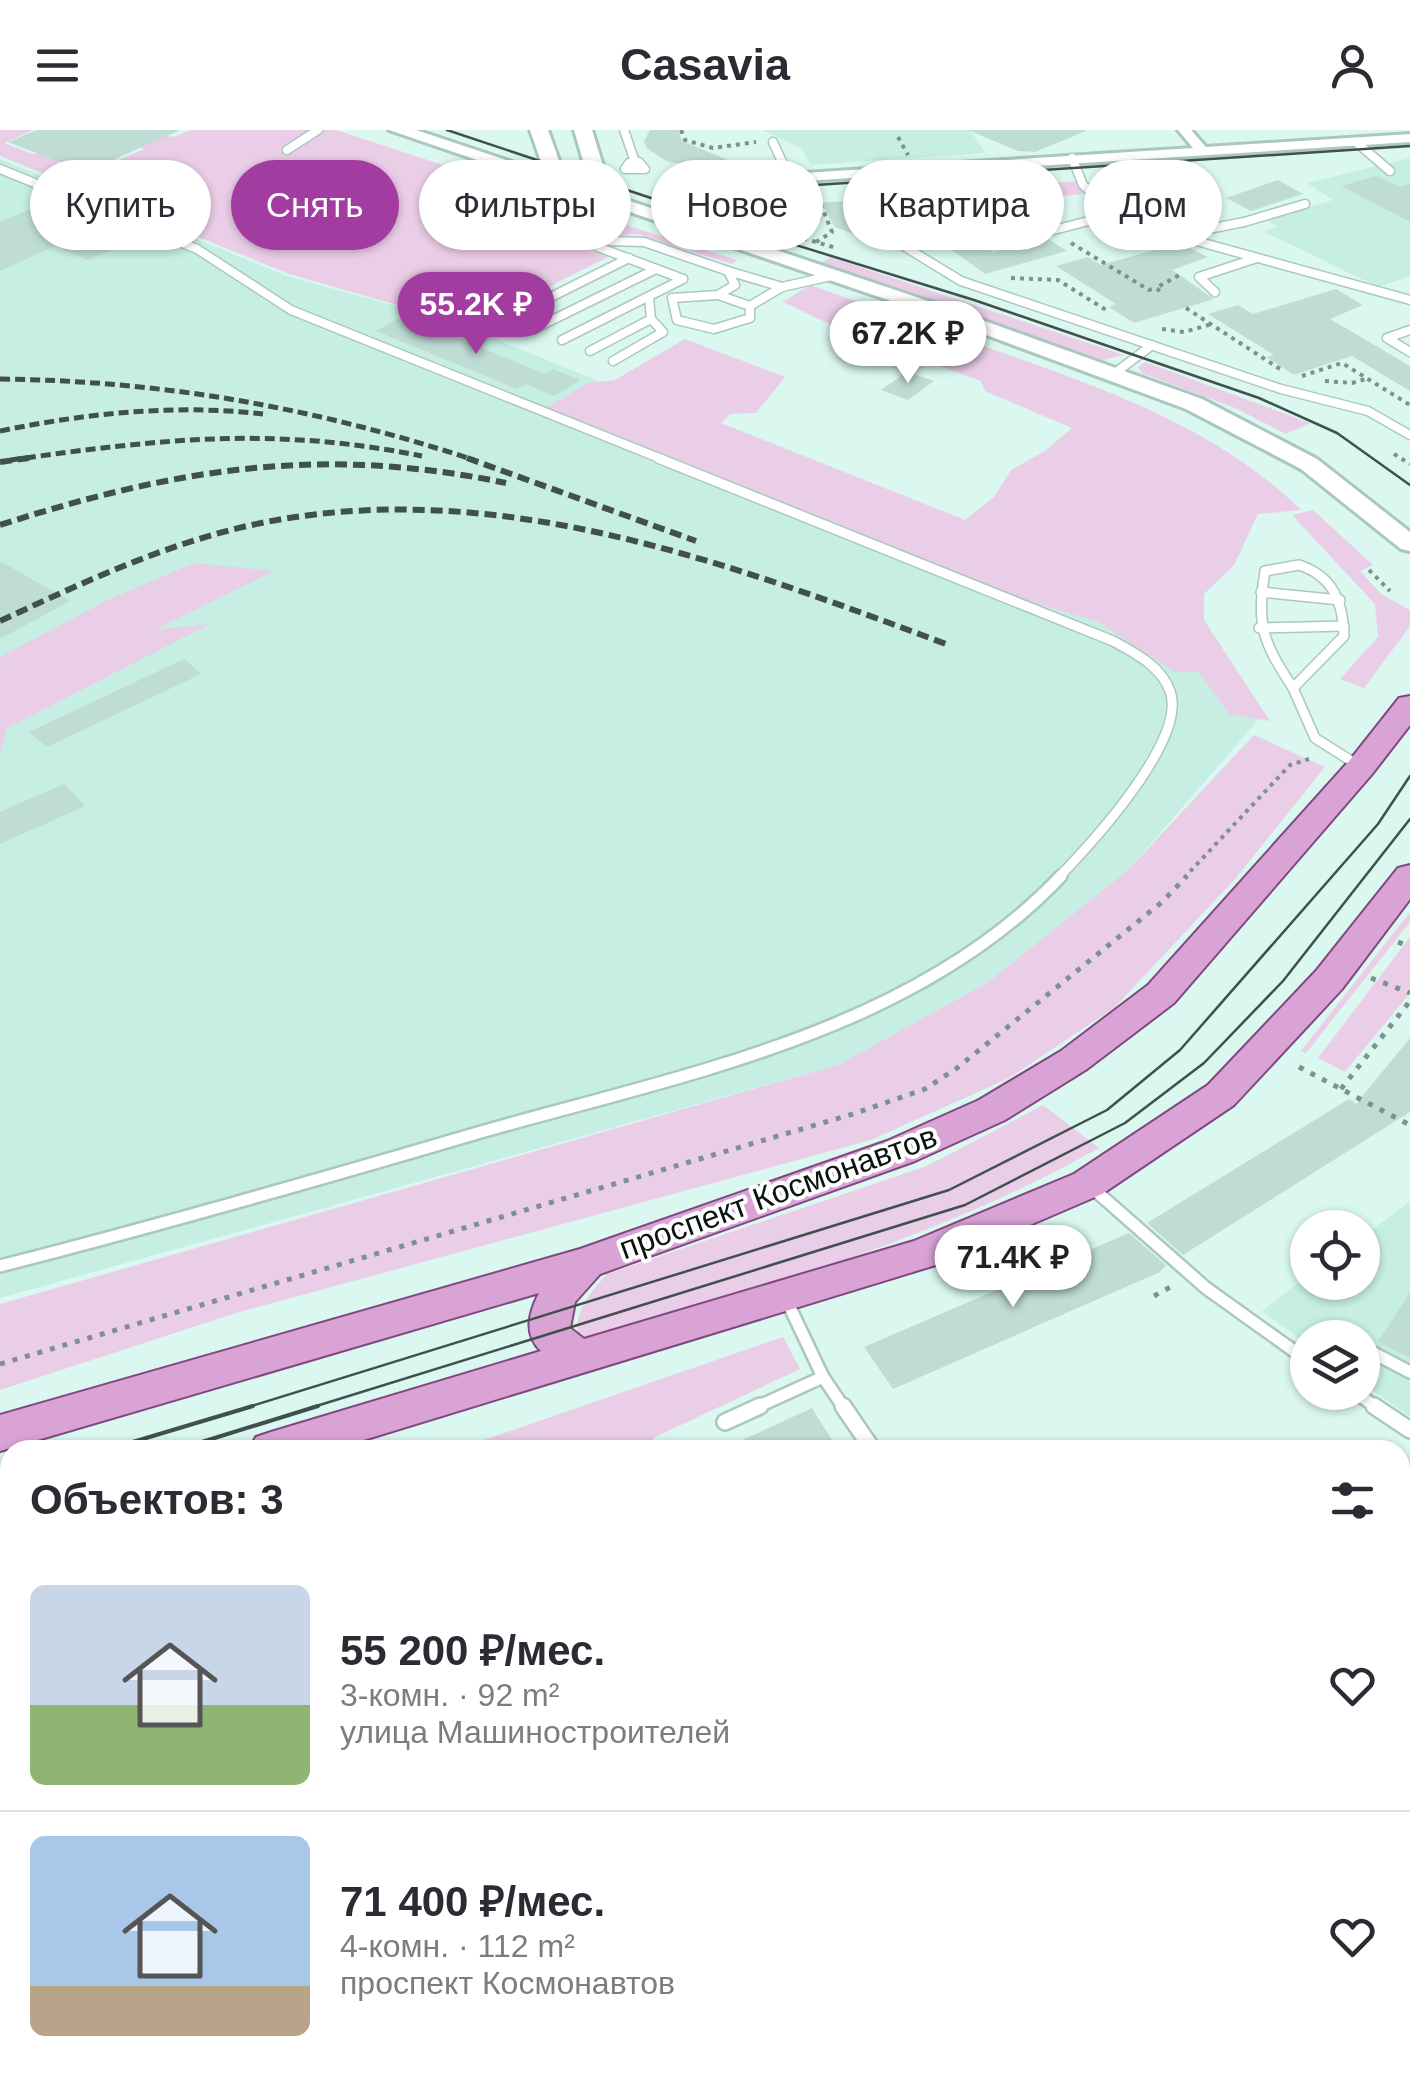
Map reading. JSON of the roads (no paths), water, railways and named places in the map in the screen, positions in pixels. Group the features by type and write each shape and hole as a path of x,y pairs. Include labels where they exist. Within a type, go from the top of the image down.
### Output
{"main road":[{"path":"398,130 487,160"},
{"path":"541,136 550,160"},
{"path":"541,136 556,150 573,150 585,137"},
{"path":"631,209 1115,372 1254,432 1310,464 1410,544"},
{"name":"проспект Космонавтов","path":"0,1434 586,1263 901,1151 992,1110 1074,1060 1161,994 1345,760 1410,706"},
{"path":"305,1440 925,1253 1088,1184 1221,1095 1329,980 1408,881"},
{"path":"580,1360 550,1336 548,1317 563,1284 586,1263"}],"street":[{"path":"1184,130 1201,150"},
{"path":"823,175 1410,138"}],"lane":[{"path":"287,150 318,130"},
{"path":"624,130 635,162"},
{"path":"774,142 782,160"},
{"path":"1356,142 1390,171"},
{"path":"1072,158 1084,185"},
{"path":"0,169 197,249 291,310 1114,641 1133,650 1162,675 1176,699 1176,714 1167,740 1072,868 970,953 906,989 740,1055 610,1096 150,1228 0,1266"},
{"path":"1222,226 1306,204"},
{"path":"631,242 640,241 782,287"},
{"path":"1222,248 1410,300"},
{"path":"562,340 683,280 607,250"},
{"path":"910,250 961,281 1281,389 1368,411 1410,435"},
{"path":"509,318 628,258"},
{"path":"1215,292 1199,278 1256,258"},
{"path":"534,329 656,269"},
{"path":"718,295 735,284 728,271"},
{"path":"750,306 750,318 730,330 713,332 677,320 672,298 718,295 750,306 782,287 831,276"},
{"path":"614,360 663,332 651,319 649,296"},
{"path":"590,352 651,319"},
{"path":"1410,330 1387,338 1410,352"},
{"path":"1115,372 1152,345"},
{"path":"1294,688 1344,636 1345,610 1331,584 1317,571 1281,564 1265,571 1259,636 1294,688 1310,736 1345,760"},
{"path":"1261,592 1340,600"},
{"path":"1259,628 1344,626"},
{"path":"1088,1184 1206,1288 1290,1346"},
{"path":"785,1297 823,1376 866,1440"},
{"path":"1380,1356 1410,1372"},
{"path":"725,1422 823,1376"},
{"path":"1380,1410 1410,1430"}],"tram line":[{"path":"447,130 744,229 974,300 1259,398 1337,433 1410,485"},
{"path":"823,185 1410,146"},
{"path":"245,1408 949,1190 1107,1110 1180,1050 1378,824 1410,776"},
{"path":"310,1408 965,1205 1125,1123 1204,1063 1283,981 1410,819"},
{"path":"139,1440 253,1406"},
{"path":"208,1440 318,1406"}],"railway":[{"path":"0,379 122,385 240,401 357,426 474,460"},
{"path":"0,431 131,412 263,414"},
{"path":"11,460 117,446 216,439 315,441 422,456"},
{"path":"0,462 29,458"},
{"path":"467,458 696,541"},
{"path":"0,525 128,489 250,468 374,466 506,483"},
{"path":"0,621 121,567 215,534 337,512 427,510 515,518 603,534 690,556 946,644"}]}
